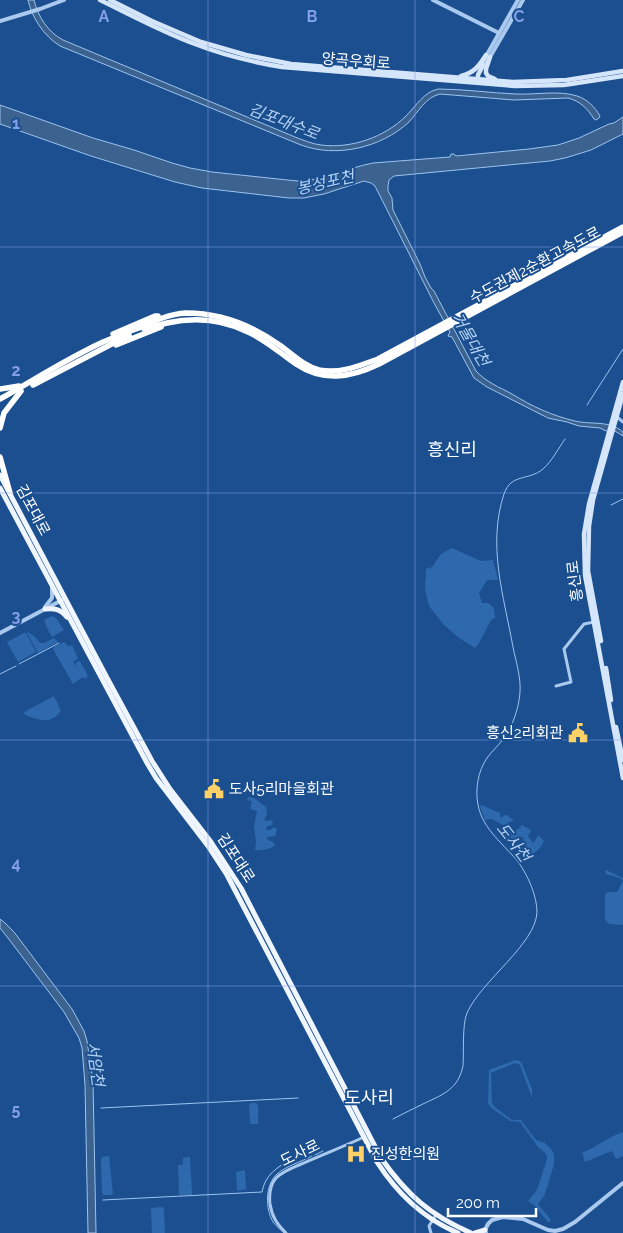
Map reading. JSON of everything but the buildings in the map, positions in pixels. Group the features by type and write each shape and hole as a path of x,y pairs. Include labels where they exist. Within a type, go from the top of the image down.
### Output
{"highway":[{"name":"수도권제2순환고속도로","path":"104,345 142,329 186,320 202,319 224,322 249,332 269,343 295,363 313,373 328,376 353,374 369,369 623,227"},
{"name":"수도권제2순환고속도로","path":"456,319 623,232"},
{"name":"수도권제2순환고속도로","path":"104,345 165,316 196,313 216,315 262,334 311,368 344,370 378,359 438,329"},
{"path":"0,401 104,345"},
{"path":"0,389 23,388"},
{"path":"0,428 4,413 23,388"},
{"path":"0,457 10,493"}],"main road":[{"name":"양곡우회로","path":"100,0 193,44 249,61 294,68 478,81 526,82 567,80 623,71"},
{"name":"양곡우회로","path":"110,0 201,42 246,56 291,64 444,77 515,86 555,86 623,76"},
{"path":"444,77 461,76 472,72 488,56"},
{"path":"488,56 486,73 492,78 502,81"},
{"path":"478,81 478,75 483,65"},
{"name":"흥신로","path":"615,416 623,382"},
{"name":"흥신로","path":"623,394 613,422 592,506 588,542 588,565 591,586 623,760"},
{"name":"흥신로","path":"610,434 585,524 584,570 623,778"},
{"name":"김포대로","path":"0,475 72,622 156,778 228,875 377,1162 412,1204 458,1233"},
{"name":"김포대로","path":"0,488 51,584 62,599 157,770 211,842 241,888 382,1158 408,1192 434,1217 471,1233"},
{"path":"45,608 60,610 72,622"},
{"path":"475,1233 486,1231"}],"street":[{"path":"0,20 64,0"},
{"path":"433,0 499,33"},
{"path":"488,56 518,0"},
{"path":"483,65 522,0"},
{"path":"615,416 623,422"},
{"path":"45,608 52,598 51,584"},
{"path":"0,632 62,599"},
{"path":"556,686 570,682 564,649 584,624 594,622"},
{"name":"도사로","path":"286,1233 274,1220 271,1210 270,1192 275,1179 282,1173 315,1157 364,1137"},
{"path":"486,1231 490,1221 503,1217 523,1220 548,1230 563,1229 575,1222 623,1183"},
{"path":"430,1233 429,1226 434,1217"}],"shaded area":[{"path":"452,548 481,561 493,560 498,580 487,580 479,593 482,603 488,603 494,608 495,618 491,620 475,648 459,638 444,625 429,606 425,590 426,569 432,567 441,554"},
{"path":"52,616 56,618 64,630 52,637 44,620"},
{"path":"28,632 40,643 54,638 58,642 38,653"},
{"path":"26,633 36,652 18,662 7,642"},
{"path":"64,642 68,646 72,645 78,658 73,662 76,666 76,662 80,661 88,676 73,684 53,649"},
{"path":"54,696 61,711 53,718 40,720 25,715 24,712"},
{"path":"248,797 254,798 266,807 267,815 264,820 271,820 273,822 272,825 266,827 267,830 274,827 277,829 275,836 267,838 275,846 265,850 255,850 254,826 257,811 250,809 252,801 247,800"},
{"path":"481,805 500,813 502,818 506,815 514,820 508,823 514,831 522,825 531,830 528,836 533,843 538,835 544,841 542,846 530,855 524,846 523,837 520,837 519,841 515,843 505,835 507,830 505,826 492,819 485,820"},
{"path":"606,870 623,878 623,881 620,878 606,874"},
{"path":"623,881 623,925 609,924 605,920 605,894 617,892"},
{"path":"515,1060 520,1061 522,1064 532,1089 532,1098 520,1065 515,1063 491,1073 492,1103 512,1120 521,1120 536,1140 545,1143 554,1154 554,1164 547,1188 538,1204 551,1220 549,1222 528,1201 537,1190 547,1159 546,1154 538,1147 520,1122 510,1121 490,1107 488,1103 489,1070"},
{"path":"251,1103 258,1105 258,1124 251,1124 250,1122 249,1106"},
{"path":"623,1132 623,1156 616,1159 612,1151 585,1162 582,1153"},
{"path":"109,1156 113,1194 103,1195 101,1160 102,1157"},
{"path":"190,1157 192,1195 179,1195 178,1165 183,1165 183,1158"},
{"path":"244,1170 246,1189 238,1191 236,1172"},
{"path":"162,1207 164,1209 165,1233 152,1233 151,1208"}],"water":[{"path":"28,0 34,0 44,23 63,40 308,142 332,146 367,140 398,123 424,96 438,89 516,94 570,94 587,101 600,116 596,120 594,119 583,106 568,98 514,100 440,94 426,102 409,122 398,131 372,144 343,150 315,149 301,145 60,46 40,26 32,13"},
{"name":"봉성포천","path":"0,105 93,138 190,168 297,181 326,177 373,163 558,145 614,123 623,117 623,134 591,150 550,161 394,176 389,180 388,191 392,198 393,210 425,277 476,371 493,384 542,410 575,421 612,426 623,432 623,436 615,431 579,426 548,418 487,387 474,378 452,337 448,336 450,332 375,186 371,183 364,181 324,194 304,198 202,188 175,182 91,156 0,124"},
{"path":"0,919 14,932 72,1009 84,1031 93,1081 96,1233 88,1233 85,1085 82,1048 79,1038 64,1012 0,928"}],"waterway":[{"name":"도사천","path":"587,405 623,349"},
{"name":"도사천","path":"393,1119 444,1093 458,1080 463,1066 464,1031 467,1013 484,988 528,937 534,924 537,906 531,886 519,863 484,822 478,805 477,787 479,774 484,763 504,738 513,722 520,692 519,675 499,571 497,552 499,513 507,487 516,480 538,473 543,469 565,439"},
{"path":"611,505 623,499"},
{"path":"19,664 59,643"},
{"path":"0,674 16,666"},
{"path":"101,1108 298,1098"},
{"path":"315,1155 323,1151"},
{"path":"284,1233 270,1216 268,1204 270,1184 281,1171 312,1156"},
{"path":"103,1200 262,1192 272,1172 292,1159"}],"place":[{"name":"흥신2리회관","path":"578,733"},
{"name":"도사5리마을회관","path":"214,789"},
{"name":"진성한의원","path":"356,1154"}],"district":[{"name":"흥신리","path":"452,450"},
{"name":"도사리","path":"369,1098"}],"water label":[{"name":"김포대수로","path":"284,121"},
{"name":"거물대천","path":"471,339"},
{"name":"서암천","path":"96,1064"}]}
